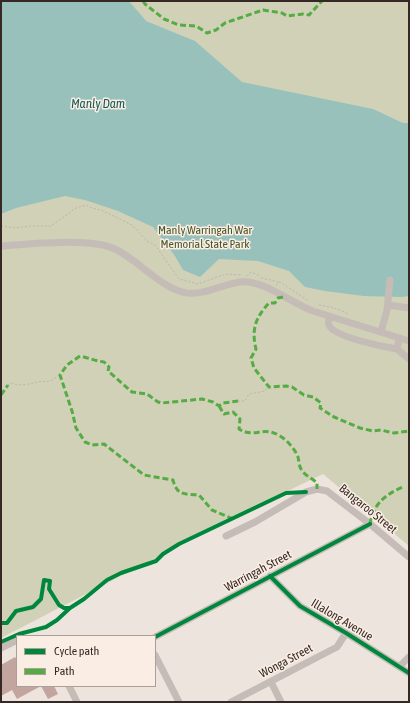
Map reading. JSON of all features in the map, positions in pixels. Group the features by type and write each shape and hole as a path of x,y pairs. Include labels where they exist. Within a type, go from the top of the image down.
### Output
{"street":[{"path":"1,246 91,243 114,248 124,253 171,287 187,293 204,291 242,281 254,283 270,289 300,307 409,341"},
{"path":"381,332 388,305 390,280"},
{"path":"388,305 409,308"},
{"path":"329,316 328,324 336,332 363,342 398,349 409,358"},
{"path":"398,349 399,338"},
{"name":"Bangaroo Street","path":"226,536 255,522 306,492 317,489 327,490 409,557"},
{"name":"Warringah Street","path":"156,636 370,524"},
{"name":"Illalong Avenue","path":"270,576 300,606 400,666 409,673"},
{"name":"Wonga Street","path":"231,702 337,647 346,633"},
{"path":"1,648 16,640"},
{"path":"156,657 179,702"},
{"path":"400,666 409,657"},
{"path":"271,682 281,702"},
{"path":"69,687 77,702"}],"path":[{"path":"1,226 15,228 51,226 76,208 86,205 101,210 132,225 147,241 155,245 179,279 198,284 226,274 232,273 247,276 251,272 261,278"},
{"path":"270,289 280,282 310,302"},
{"path":"315,305 333,307 349,315"},
{"path":"8,385 12,383 17,385 29,385 36,382 48,382 60,375"},
{"path":"238,401 245,401 249,394 265,391 269,387"}],"green space":[{"name":"Manly Warringah War Memorial State Park","path":"1,1 409,1 409,546 323,474 254,507 1,638"}],"water":[{"name":"Manly Dam","path":"1,1 129,1 146,21 195,41 242,82 373,109 403,123 409,123 409,296 364,296 305,287 289,271 258,261 219,259 200,277 183,270 175,256 153,227 118,211 85,200 65,196 16,208 1,214"}],"building":[{"path":"15,657 16,687 39,687 17,699 12,690 1,696 1,665"},
{"path":"42,687 54,687 58,694 48,699"}],"marked path":[{"path":"143,1 164,19 179,25 196,26 207,33 216,30 225,23 263,10 282,13 287,16 303,14 309,15 322,1"},
{"path":"283,297 278,298 275,303 269,303 258,318 254,329 256,349 251,358 254,368 269,387 292,387 304,395 313,397 321,403 320,408 334,417 360,428 394,433 409,431"},
{"path":"233,519 212,510 199,495 179,492 173,480 144,475 104,444 92,445 85,442 76,428 60,375 67,365 80,356 104,362 109,367 108,371 132,392 147,394 158,402 162,403 202,399 213,402 219,406 223,403 238,401"},
{"path":"1,395 8,385"},
{"path":"219,406 224,414 233,412 240,419 239,429 250,433 274,433 285,440 297,454 302,471 317,483 317,489"},
{"path":"370,524 377,505 391,493 403,487"}],"cycle path":[{"path":"17,635 46,627 107,580 121,573 156,561 163,554 179,544 286,493 306,492"},
{"path":"156,636 370,524"},
{"path":"270,576 300,606 409,673"},
{"path":"1,623 7,623 16,611 33,607 41,599 44,580 50,581 49,589 59,605 64,608 70,608"},
{"path":"1,642 16,635"}]}
